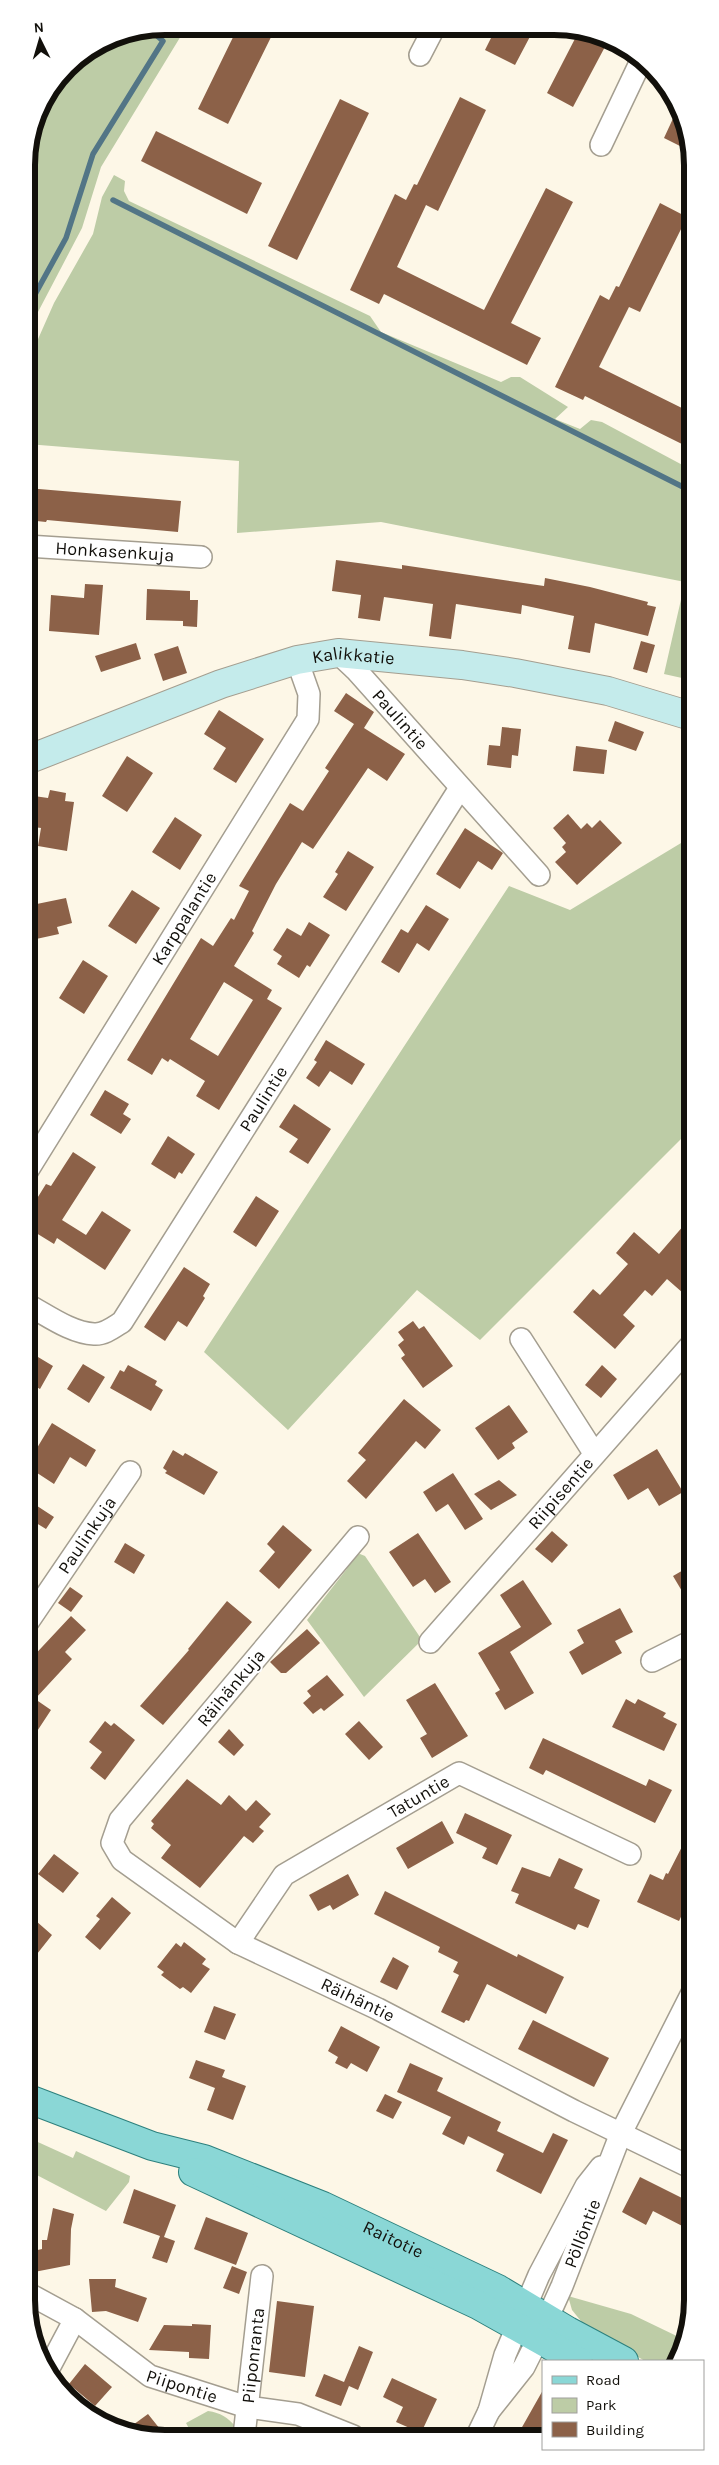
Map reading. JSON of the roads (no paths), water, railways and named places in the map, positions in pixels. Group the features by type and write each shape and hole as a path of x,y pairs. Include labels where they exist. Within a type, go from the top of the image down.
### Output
{"main road":[{"name":"Raitotie","path":"35,2101 152,2146 204,2159 323,2206 498,2288 532,2322 577,2360"},
{"name":"Raitotie","path":"532,2322 622,2360"}],"street":[{"path":"420,55 430,35"},
{"path":"601,145 638,67"},
{"name":"Honkasenkuja","path":"35,547 201,557"},
{"name":"Kalikkatie","path":"35,757 221,684 297,660 338,654 462,665 515,672 608,691 684,714"},
{"name":"Paulintie","path":"338,654 356,670 539,875"},
{"name":"Karppalantie","path":"35,1159 308,719 309,694 297,660"},
{"name":"Paulintie","path":"35,1309 75,1329 94,1334 108,1331 122,1322 460,788"},
{"path":"521,1339 594,1453"},
{"name":"Riipisentie","path":"430,1642 684,1353"},
{"name":"Paulinkuja","path":"35,1612 130,1472"},
{"name":"Räihänkuja","path":"112,1843 120,1820 358,1537"},
{"path":"652,1661 684,1645"},
{"name":"Tatuntie","path":"238,1942 284,1875 459,1774 630,1854"},
{"name":"Räihäntie","path":"112,1843 122,1860 238,1942 378,2009 574,2111 619,2140 684,2165"},
{"name":"Pöllöntie","path":"532,2322 586,2186 619,2140 684,2009"},
{"name":"Piiponranta","path":"245,2430 262,2276"},
{"name":"Piipontie","path":"35,2297 75,2319 150,2376 247,2407 298,2414 338,2430"},
{"path":"51,2364 75,2319"},
{"path":"481,2430 489,2410 524,2367 532,2322"}],"waterway":[{"path":"35,294 66,238 93,154 163,41 156,35"},
{"path":"113,200 684,487"}]}
